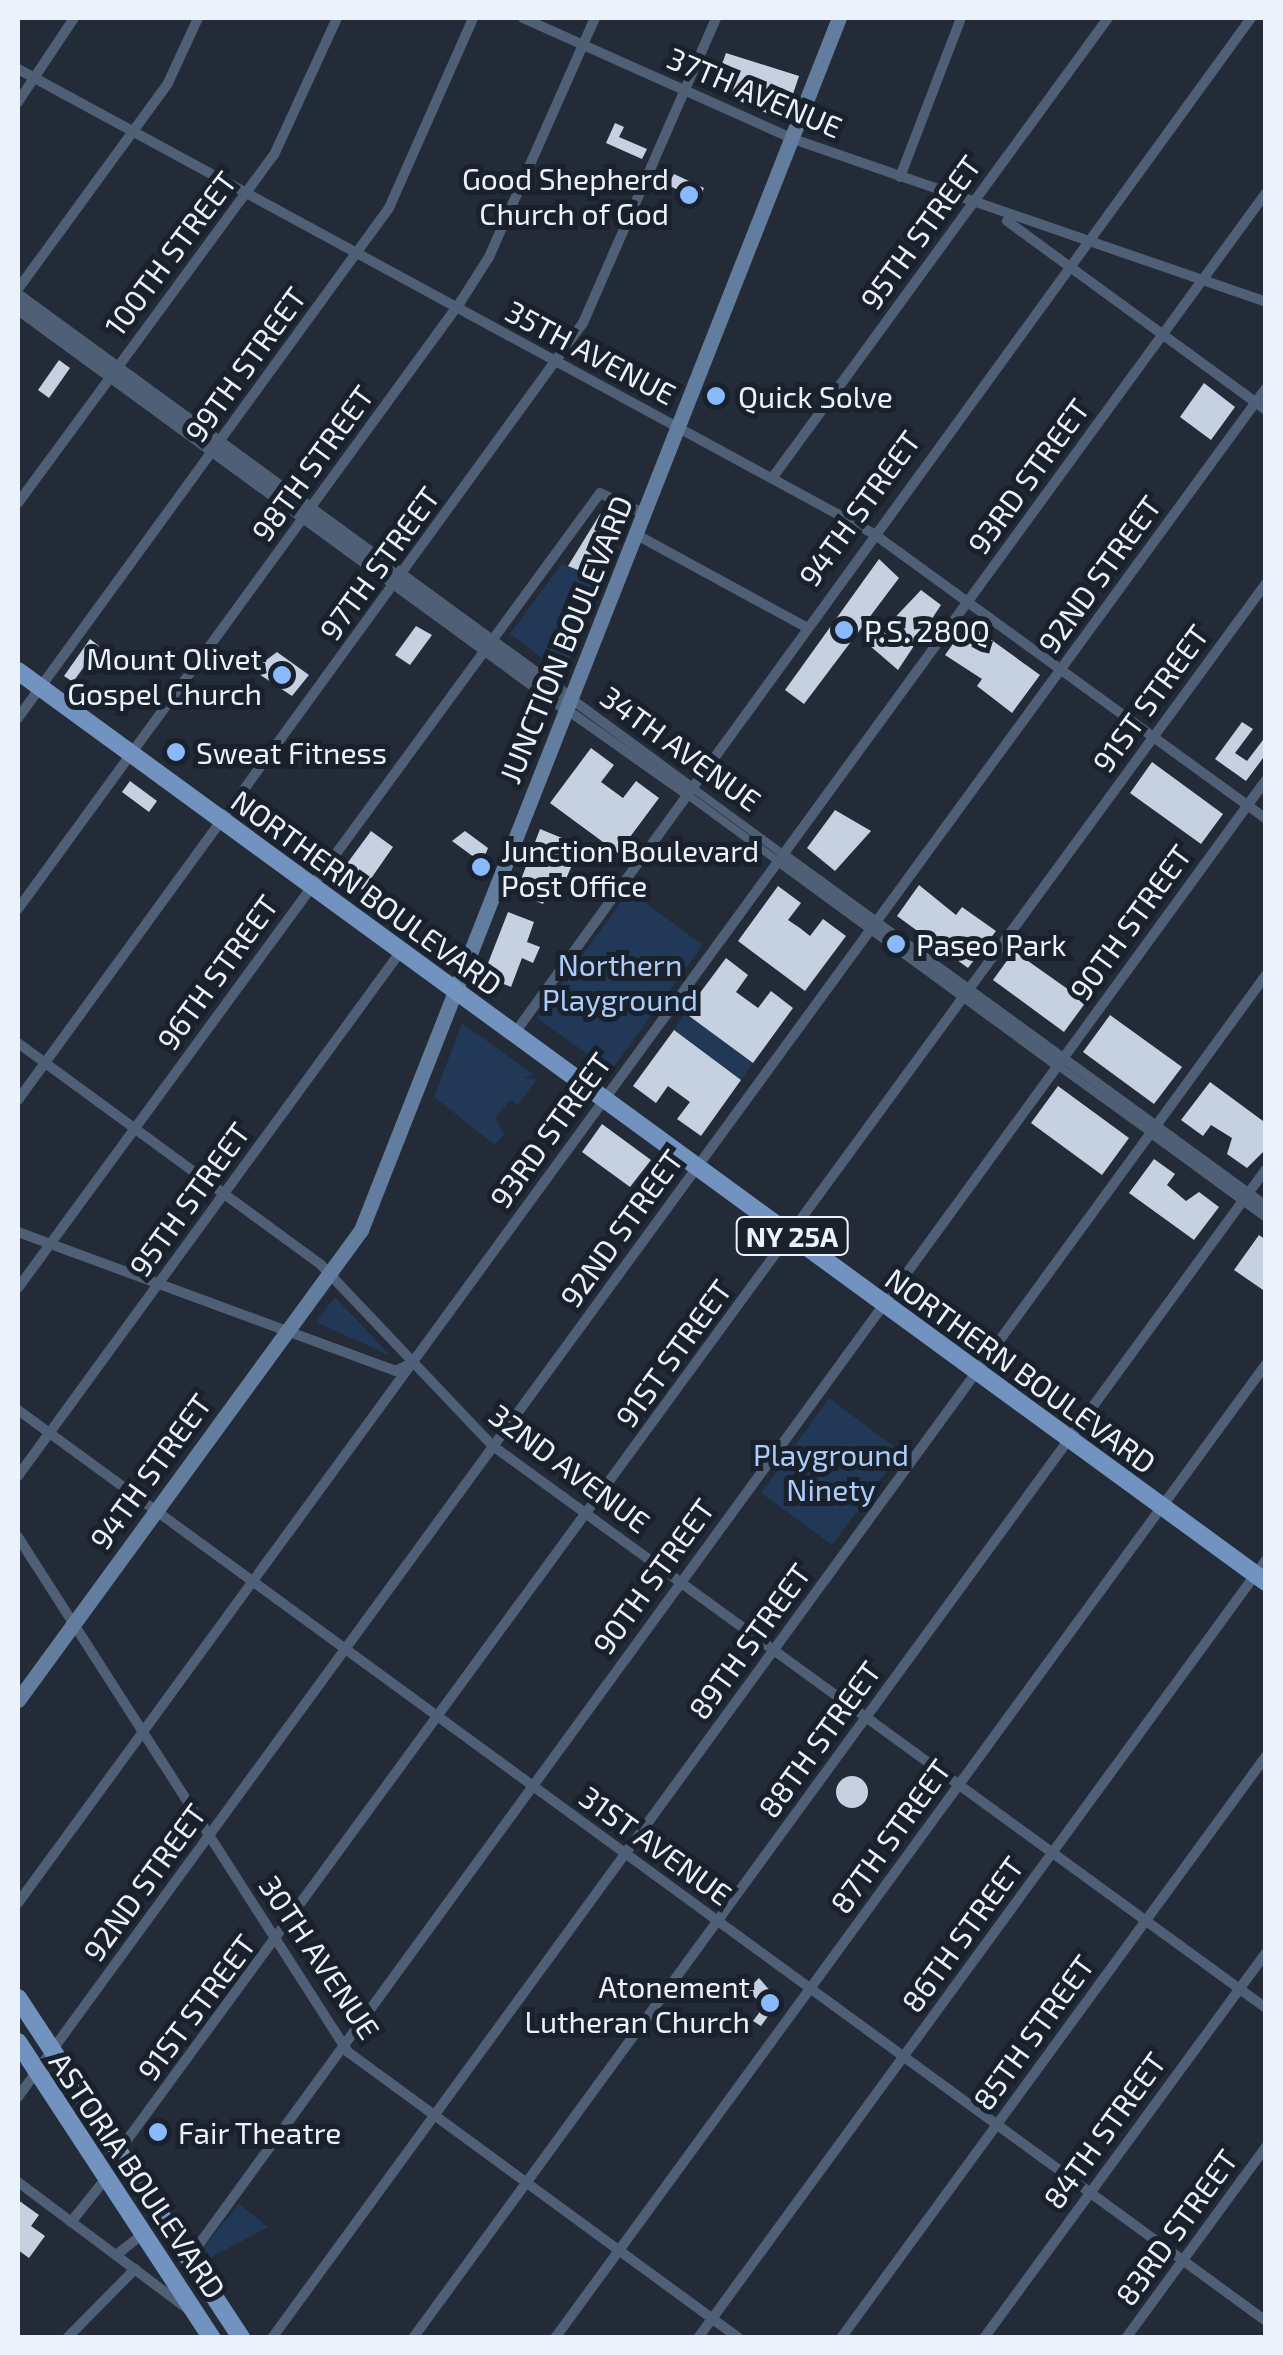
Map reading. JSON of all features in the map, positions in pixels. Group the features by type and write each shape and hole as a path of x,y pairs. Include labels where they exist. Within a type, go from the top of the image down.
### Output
{"main road":[{"name":"JUNCTION BOULEVARD","path":"328,1274 361,1230 796,140 840,18"},
{"name":"NORTHERN BOULEVARD","path":"18,671 1162,1507 1262,1572"},
{"name":"94TH STREET","path":"18,1700 328,1274"},
{"name":"ASTORIA BOULEVARD","path":"18,1998 241,2338"},
{"name":"ASTORIA BOULEVARD","path":"18,2042 212,2338"}],"street":[{"path":"18,102 74,18"},
{"path":"18,292 168,83 198,18"},
{"name":"100TH STREET","path":"18,503 274,155 337,18"},
{"name":"99TH STREET","path":"18,718 389,208 474,18"},
{"name":"37TH AVENUE","path":"523,18 796,140 998,215"},
{"name":"98TH STREET","path":"18,909 457,307 489,257 595,18"},
{"name":"97TH STREET","path":"18,1100 583,323 689,93 716,18"},
{"path":"900,178 961,18"},
{"name":"95TH STREET","path":"774,477 1108,18"},
{"name":"94TH STREET","path":"514,1034 687,789 1251,18"},
{"name":"35TH AVENUE","path":"18,69 874,534 1266,818"},
{"name":"93RD STREET","path":"18,1903 1266,193"},
{"path":"998,215 1266,302"},
{"path":"998,215 1260,406"},
{"name":"34TH AVENUE","path":"18,292 113,371"},
{"name":"34TH AVENUE","path":"18,309 113,371 1153,1129 1266,1217"},
{"name":"92ND STREET","path":"18,2097 1061,669 1260,406 1266,388"},
{"name":"96TH STREET","path":"18,1288 600,493 645,514"},
{"path":"637,535 806,627"},
{"name":"91ST STREET","path":"120,2151 1266,583"},
{"name":"90TH STREET","path":"188,2258 1266,780"},
{"name":"95TH STREET","path":"18,1476 401,951"},
{"name":"89TH STREET","path":"272,2338 1266,974"},
{"name":"32ND AVENUE","path":"18,1043 328,1274 493,1446 1266,2008"},
{"name":"88TH STREET","path":"413,2338 1266,1169"},
{"name":"34TH AVENUE","path":"1245,1197 1266,1206"},
{"path":"18,1232 290,1326 395,1371 411,1364"},
{"name":"87TH STREET","path":"555,2338 1266,1364"},
{"name":"31ST AVENUE","path":"18,1410 1266,2321"},
{"name":"30TH AVENUE","path":"18,1536 342,2044 434,2116 740,2338"},
{"name":"86TH STREET","path":"698,2338 1052,1852 1262,1572"},
{"name":"85TH STREET","path":"841,2338 1266,1756"},
{"name":"84TH STREET","path":"984,2338 1266,1952"},
{"name":"83RD STREET","path":"1126,2338 1266,2147"},
{"path":"71,2222 107,2177"},
{"path":"18,2182 201,2319"},
{"path":"116,2255 144,2233"},
{"path":"67,2338 135,2269"}],"green space":[{"path":"562,563 600,582 563,674 510,634"},
{"name":"Northern Playground","path":"629,891 703,945 611,1071 537,1018"},
{"path":"685,1013 753,1063 741,1080 674,1030"},
{"path":"462,1023 533,1074 524,1078 537,1079 518,1105 510,1100 495,1118 504,1134 495,1145 434,1097"},
{"path":"335,1297 391,1356 316,1322"},
{"name":"Playground Ninety","path":"829,1398 901,1452 832,1545 761,1493"},
{"path":"239,2204 268,2227 210,2258 202,2249"}],"building":[{"path":"726,53 799,76 784,121 713,89"},
{"path":"615,123 624,127 619,137 647,149 642,159 606,143"},
{"name":"Good Shepherd Church of God","path":"674,174 704,188 695,208 676,199 680,191 668,185"},
{"path":"59,360 70,368 49,398 38,390"},
{"path":"1204,383 1235,407 1211,440 1180,417"},
{"path":"600,514 620,522 597,578 568,566"},
{"name":"P.S. 280Q","path":"879,559 899,578 804,704 785,690"},
{"path":"921,590 941,605 898,670 869,645"},
{"path":"968,623 1040,675 1012,713 977,686 982,679 945,655"},
{"path":"416,626 432,635 410,665 395,655"},
{"path":"90,639 99,646 73,682 64,676"},
{"name":"Mount Olivet Gospel Church","path":"277,652 309,675 292,696 253,670"},
{"path":"1242,722 1253,729 1235,753 1247,761 1266,736 1266,754 1246,781 1215,759"},
{"path":"591,748 614,765 601,782 623,798 636,781 659,798 618,853 550,803"},
{"path":"1152,762 1223,814 1201,844 1130,793"},
{"path":"130,781 157,801 149,812 122,792"},
{"path":"835,810 871,831 835,871 807,848"},
{"path":"540,829 567,840 559,859 572,865 565,881 554,877 543,904 516,893"},
{"path":"371,831 393,847 363,890 340,873"},
{"path":"465,831 488,848 482,863 452,841"},
{"path":"919,885 956,915 962,907 996,931 968,968 897,916"},
{"path":"778,886 801,903 788,920 810,936 823,919 846,936 805,991 738,941"},
{"path":"508,912 534,922 527,942 540,947 533,963 522,958 511,987 483,976"},
{"path":"1014,951 1086,1002 1064,1032 993,980"},
{"path":"726,958 748,975 736,992 758,1008 771,991 793,1008 753,1063 685,1013"},
{"path":"1110,1015 1182,1067 1154,1104 1083,1052"},
{"path":"674,1030 741,1080 701,1136 677,1119 690,1102 668,1086 656,1103 633,1086"},
{"path":"1210,1082 1263,1121 1266,1149 1247,1168 1227,1154 1232,1138 1211,1125 1203,1136 1181,1120"},
{"path":"1058,1086 1129,1138 1102,1175 1031,1123"},
{"path":"602,1124 651,1160 630,1187 582,1152"},
{"path":"1154,1159 1175,1174 1167,1185 1186,1201 1199,1192 1219,1207 1194,1240 1129,1193"},
{"path":"1259,1235 1266,1240 1266,1292 1234,1270"},
{"path":"852,1776 863,1781 868,1792 863,1803 852,1808 841,1803 836,1792 841,1781"},
{"name":"Atonement Lutheran Church","path":"759,1978 779,2001 761,2026 753,2021 765,2005 746,1991"},
{"path":"18,2200 39,2215 31,2226 45,2236 29,2258 18,2250"}],"place":[{"name":"Good Shepherd Church of God","path":"689,195"},
{"name":"Quick Solve","path":"716,396"},
{"name":"P.S. 280Q","path":"844,630"},
{"name":"Mount Olivet Gospel Church","path":"282,675"},
{"name":"Sweat Fitness","path":"176,752"},
{"name":"Junction Boulevard Post Office","path":"481,867"},
{"name":"Paseo Park","path":"896,944"},
{"name":"Atonement Lutheran Church","path":"770,2003"},
{"name":"Fair Theatre","path":"158,2132"}]}
